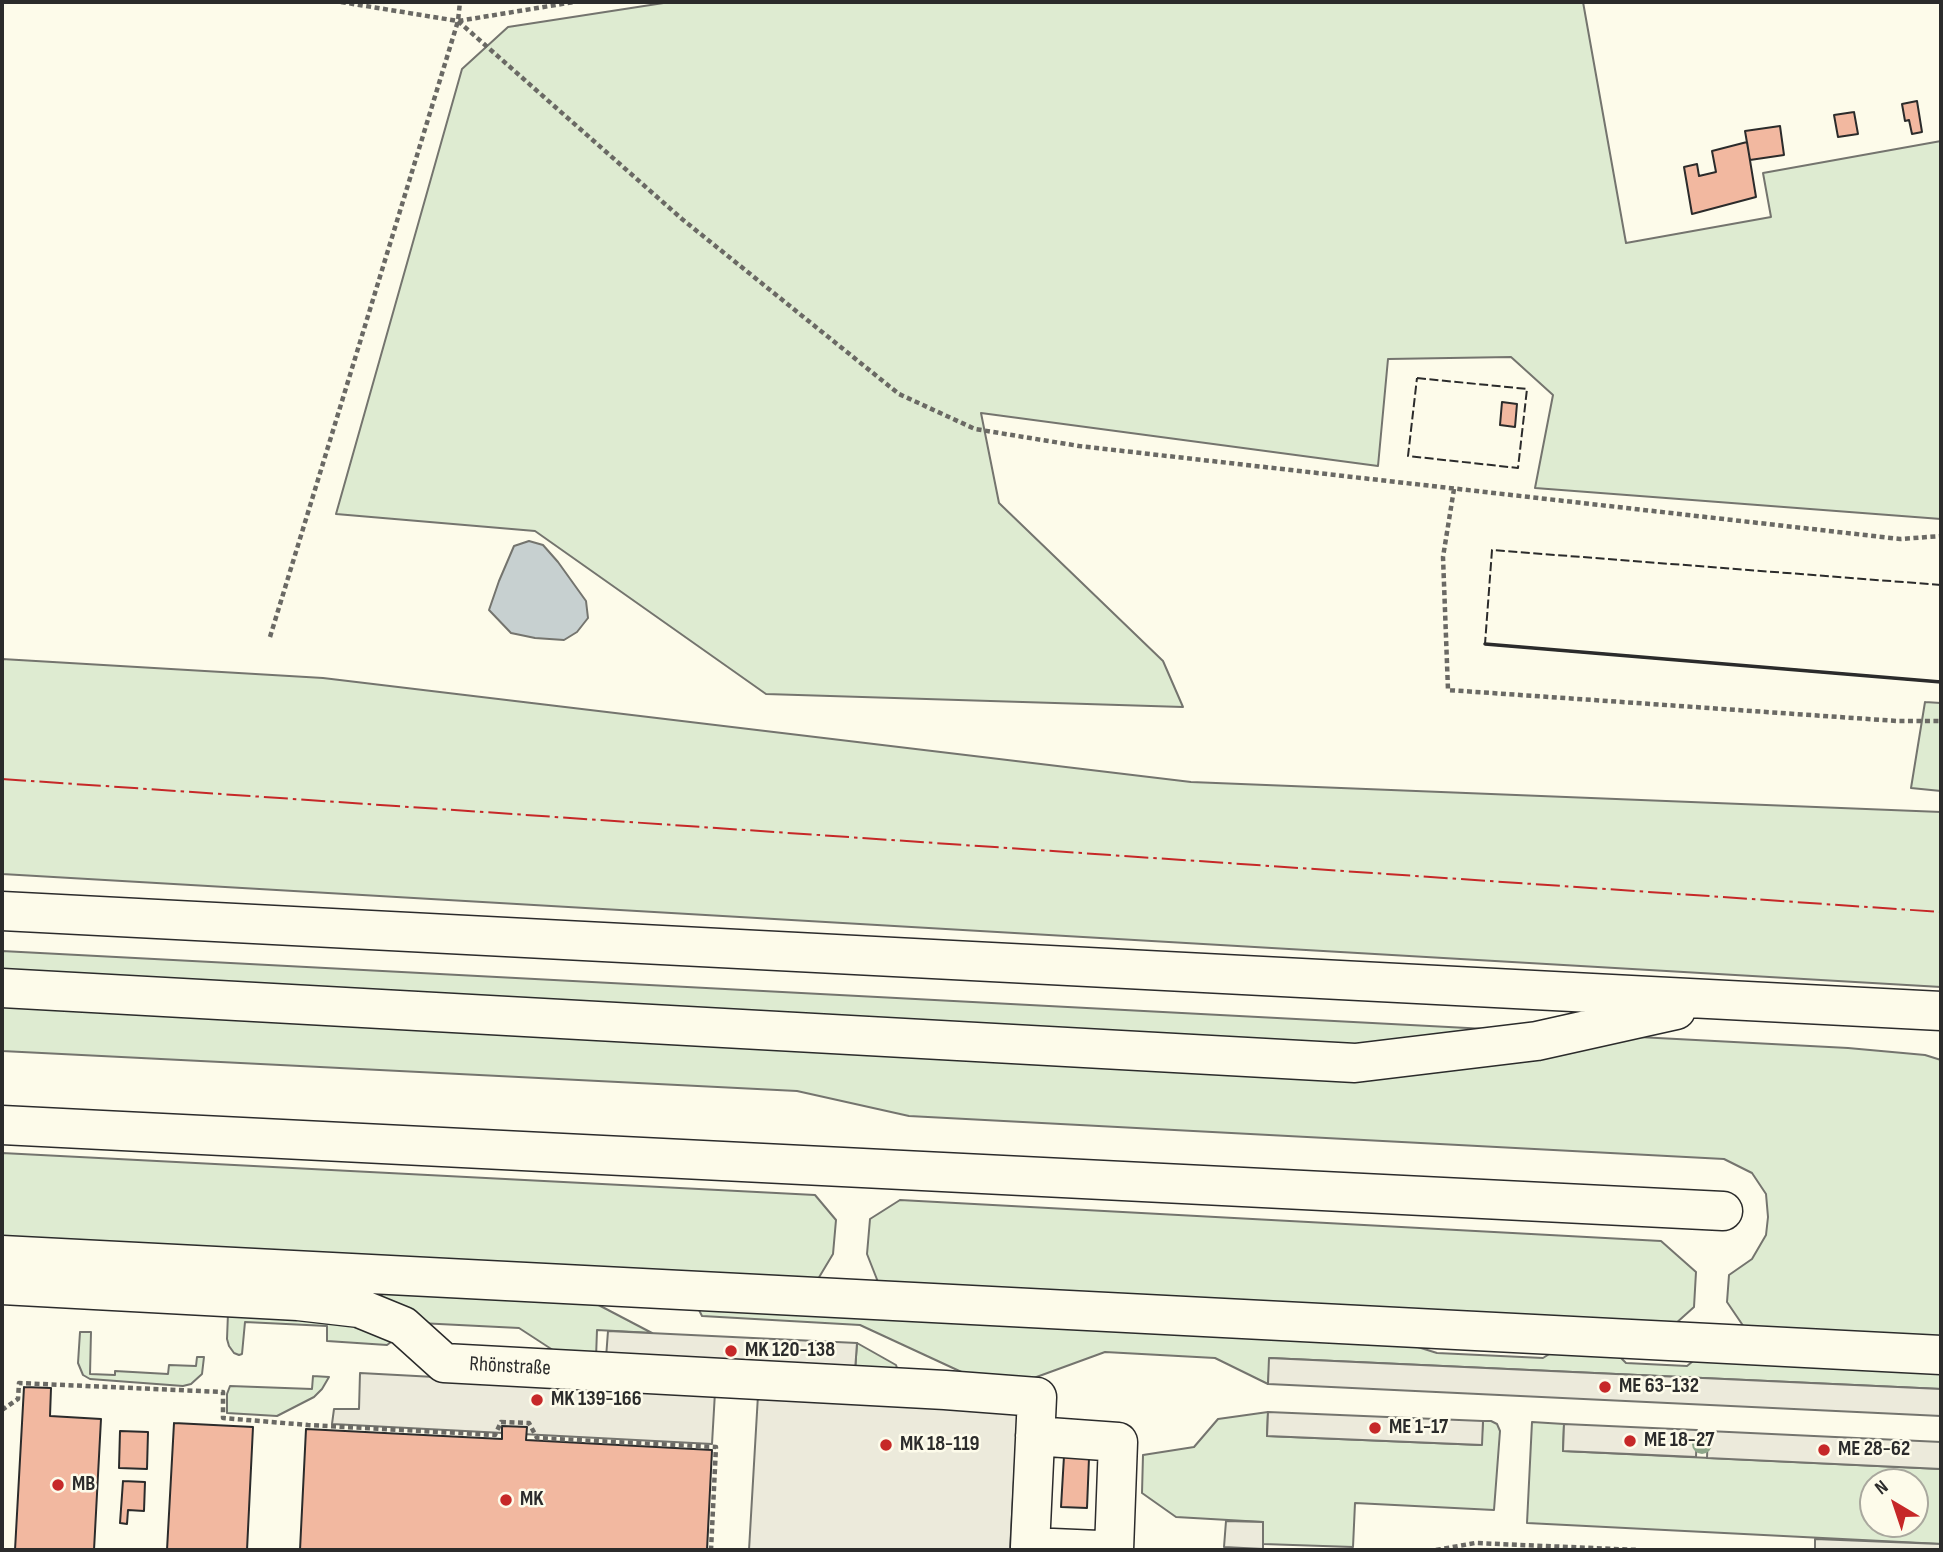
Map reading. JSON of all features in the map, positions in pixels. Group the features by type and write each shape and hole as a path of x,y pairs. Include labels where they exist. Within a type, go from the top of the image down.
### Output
{"lane":[{"path":"2,911 1941,1011"},
{"path":"2,988 1355,1063 1537,1041 1724,999"},
{"path":"2,1125 1723,1211"},
{"path":"2,1255 1941,1355"},
{"name":"Rhönstraße","path":"2,1285 298,1301 359,1307 403,1326 444,1363 1037,1397 1035,1436"},
{"path":"1099,1550 1030,1548 1035,1436 1118,1442 1114,1550"}],"path":[{"path":"341,2 458,21 574,2"},
{"path":"270,637 458,21 460,2"},
{"path":"458,21 682,219 899,394 975,429 1079,446 1900,539 1941,536"},
{"path":"1454,489 1443,557 1448,690 1897,721 1941,721"},
{"path":"2,1410 18,1399 19,1383 223,1392 223,1418 495,1435 501,1422 529,1423 537,1437 716,1447 711,1550"},
{"path":"1436,1550 1475,1543 1639,1550"}],"green space":[{"path":"670,2 1583,2 1626,243 1771,217 1763,173 1941,141 1941,519 1535,488 1553,395 1511,357 1388,359 1378,466 981,413 999,503 1163,661 1183,707 766,694 535,531 336,514 462,69 508,27"},
{"path":"2,659 323,678 1191,782 1941,812 1941,987 2,874"},
{"path":"1925,702 1941,703 1941,791 1911,788"},
{"path":"2,951 1848,1048 1925,1055 1941,1060 1941,1341 1746,1330 1727,1302 1729,1275 1752,1259 1766,1235 1766,1194 1752,1173 1724,1159 909,1116 797,1091 2,1051"},
{"path":"2,1153 815,1195 836,1220 833,1254 818,1279 2,1238"},
{"path":"900,1200 1661,1241 1696,1272 1694,1307 1674,1325 878,1282 867,1254 870,1219"},
{"path":"357,1288 589,1300 652,1333 597,1330 596,1358 562,1356 519,1328 419,1323"},
{"path":"697,1306 1405,1343 1437,1353 1543,1358 1554,1351 1617,1354 1626,1363 1687,1366 1698,1357 1941,1370 1941,1389 1270,1358 1268,1384 1215,1358 1105,1352 1031,1379 968,1375 860,1325 702,1316"},
{"path":"308,1311 392,1336 391,1342 387,1345 327,1341 327,1326 245,1322 242,1354 234,1353 229,1346 228,1313"},
{"path":"80,1332 91,1332 90,1374 115,1375 115,1371 168,1374 169,1365 196,1366 197,1357 204,1357 202,1374 191,1384 183,1386 90,1379 83,1375 78,1363"},
{"path":"857,1343 896,1365 899,1374 855,1371"},
{"path":"313,1376 329,1377 314,1397 277,1416 227,1413 230,1386 312,1389"},
{"path":"1268,1412 1267,1436 1481,1445 1483,1421 1491,1421 1497,1424 1500,1431 1494,1510 1355,1503 1353,1547 1263,1544 1263,1522 1176,1517 1142,1493 1143,1455 1194,1447 1218,1419"},
{"path":"1532,1422 1564,1424 1563,1451 1920,1468 1859,1468 1859,1538 1929,1538 1929,1468 1941,1469 1941,1544 1527,1523"}],"shaded area":[{"path":"529,541 543,545 586,601 588,618 577,632 564,640 511,633 489,610 514,546"},
{"name":"MK 120-138","path":"608,1331 857,1343 855,1371 606,1358"},
{"name":"ME 63-132","path":"1269,1358 1941,1389 1941,1416 1268,1384"},
{"name":"MK 139-166","path":"360,1373 715,1392 712,1444 332,1424 334,1409 359,1409"},
{"name":"MK 18-119","path":"758,1395 1018,1409 1010,1550 749,1550"},
{"name":"ME 1-17","path":"1268,1412 1483,1421 1482,1445 1267,1436"},
{"name":"ME 18-27","path":"1564,1424 1697,1430 1696,1457 1563,1451"},
{"name":"ME 28-62","path":"1708,1431 1941,1442 1941,1469 1707,1458"},
{"path":"1226,1521 1263,1522 1263,1549 1224,1547"},
{"path":"1815,1539 1941,1544 1941,1550 1815,1550"}],"building":[{"path":"1917,101 1922,132 1912,134 1909,120 1905,121 1902,104"},
{"path":"1854,112 1858,134 1838,137 1834,115"},
{"path":"1780,126 1784,155 1750,160 1745,131"},
{"path":"1747,142 1756,197 1692,214 1684,167 1697,164 1699,176 1716,172 1712,151"},
{"path":"1502,402 1517,404 1515,427 1500,425"},
{"name":"MB","path":"24,1387 51,1388 50,1416 101,1419 94,1550 15,1550"},
{"path":"174,1423 253,1427 247,1550 167,1550"},
{"name":"MK","path":"502,1426 527,1427 526,1440 712,1450 707,1550 300,1550 306,1429 502,1439"},
{"path":"120,1431 148,1432 147,1469 119,1468"},
{"path":"1064,1456 1089,1458 1087,1508 1061,1507"},
{"path":"123,1481 145,1482 144,1511 128,1510 127,1524 120,1523"}],"fence":[{"path":"1417,378 1527,389 1518,468 1408,456 1417,378"},
{"path":"1941,585 1492,550 1485,644 1941,682"}],"wall":[{"path":"1485,644 1941,682"}],"power":[{"path":"2,779 1941,912"}],"place":[{"name":"MK 120-138","path":"731,1351"},
{"name":"ME 63-132","path":"1605,1387"},
{"name":"MK 139-166","path":"537,1400"},
{"name":"ME 1-17","path":"1375,1428"},
{"name":"ME 18-27","path":"1630,1441"},
{"name":"MK 18-119","path":"886,1445"},
{"name":"ME 28-62","path":"1824,1450"},
{"name":"MB","path":"58,1485"},
{"name":"MK","path":"506,1500"}]}
